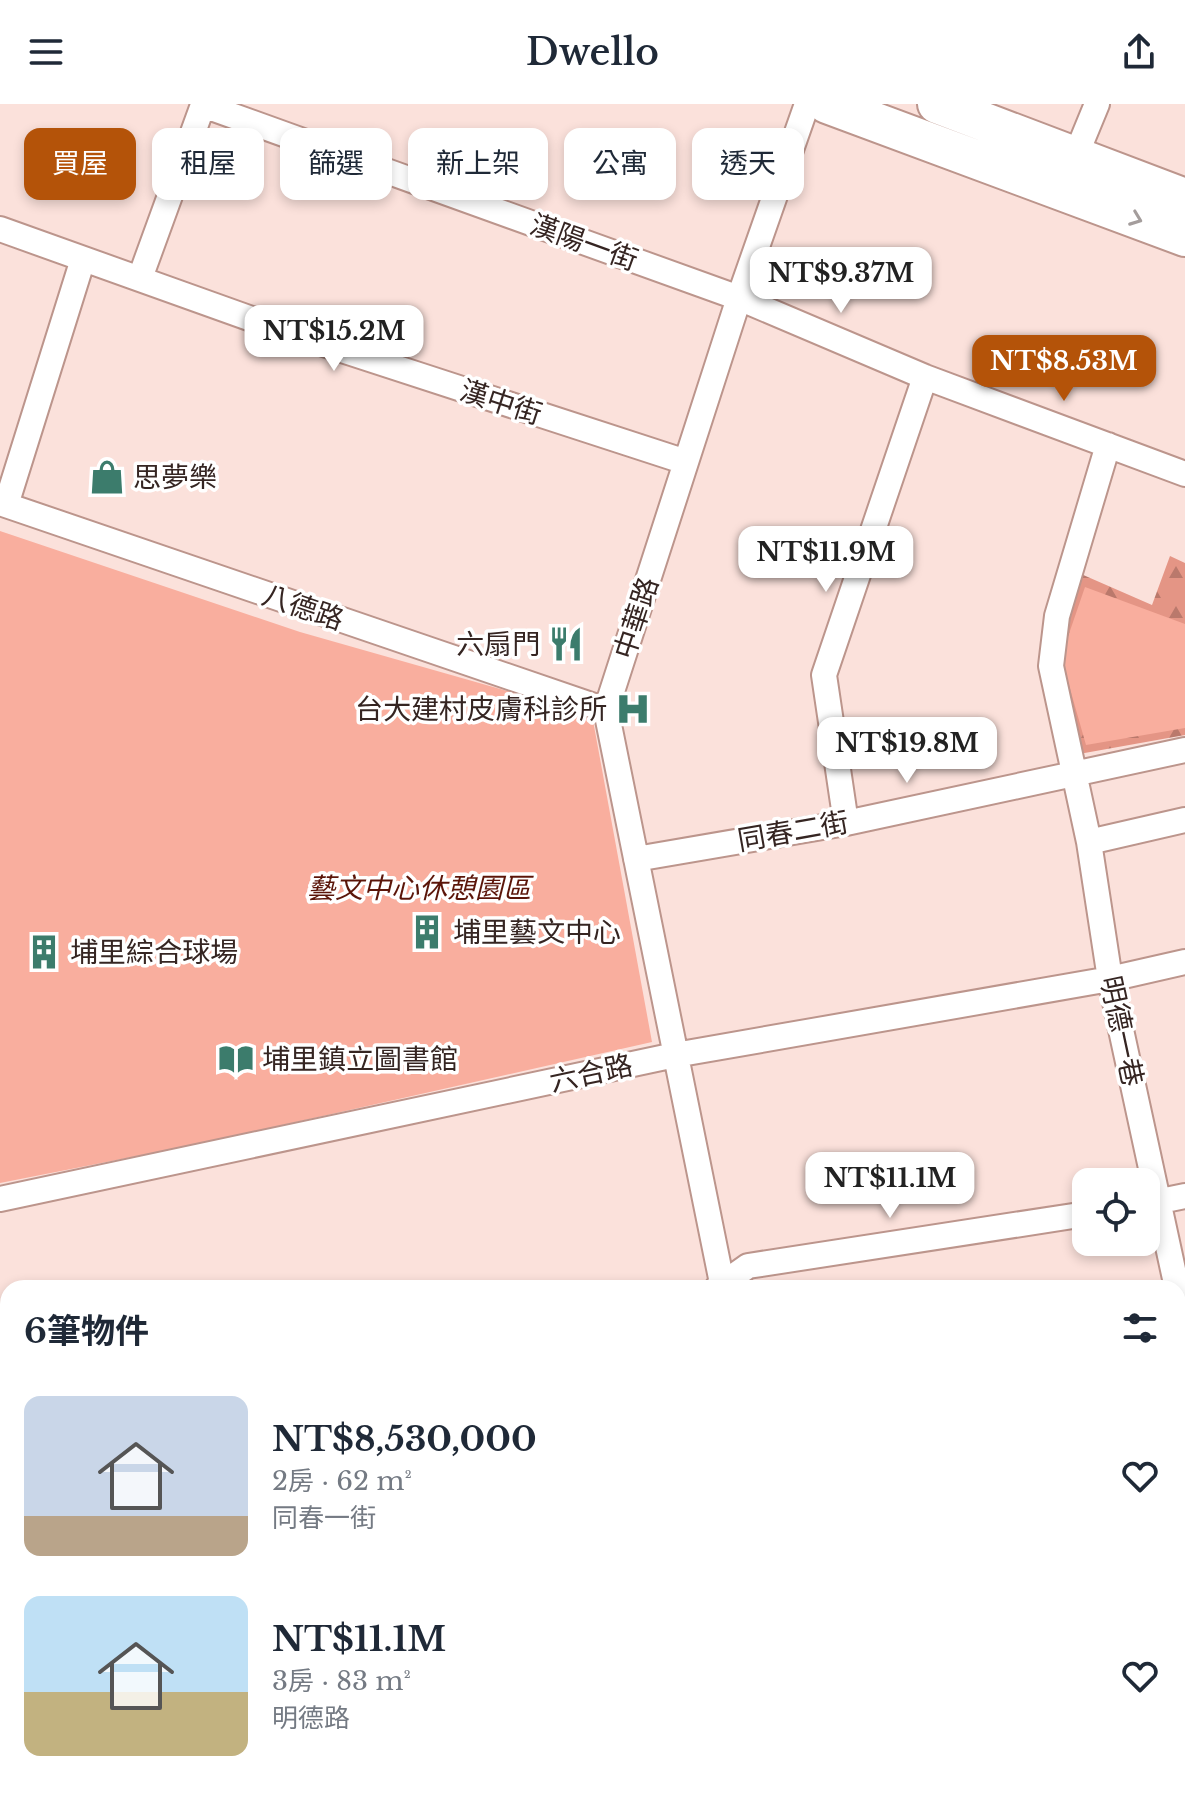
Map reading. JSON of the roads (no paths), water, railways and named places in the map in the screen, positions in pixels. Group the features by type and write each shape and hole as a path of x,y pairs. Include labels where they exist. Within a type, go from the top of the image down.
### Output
{"main road":[{"path":"827,104 1185,237"},
{"path":"937,104 1185,198"}],"street":[{"name":"中華路","path":"720,1280 606,710 739,298 807,104"},
{"path":"1076,155 1097,104"},
{"name":"漢陽一街","path":"203,105 739,298 925,377 1185,474"},
{"path":"140,278 203,105"},
{"name":"漢中街","path":"0,229 299,336 686,462"},
{"path":"3,504 83,259"},
{"path":"846,823 824,675 925,377"},
{"name":"明德一巷","path":"1108,445 1057,616 1051,666 1089,842 1110,979 1145,1168"},
{"name":"八德路","path":"3,504 606,710"},
{"name":"同春二街","path":"636,859 846,823 1185,750"},
{"path":"1089,842 1185,820"},
{"name":"六合路","path":"0,1199 675,1055 1110,979 1185,962"},
{"path":"1160,1202 1185,1196"},
{"path":"730,1280 748,1266 1072,1216"},
{"name":"明德一巷","path":"1160,1231 1175,1280"}],"place":[{"name":"思夢樂","path":"107,477"},
{"name":"六扇門","path":"566,644"},
{"name":"台大建村皮膚科診所","path":"633,709"},
{"name":"埔里藝文中心","path":"427,932"},
{"name":"埔里綜合球場","path":"44,952"},
{"name":"埔里鎮立圖書館","path":"236,1059"}],"park label":[{"name":"藝文中心休憩園區","path":"419,888"}]}
